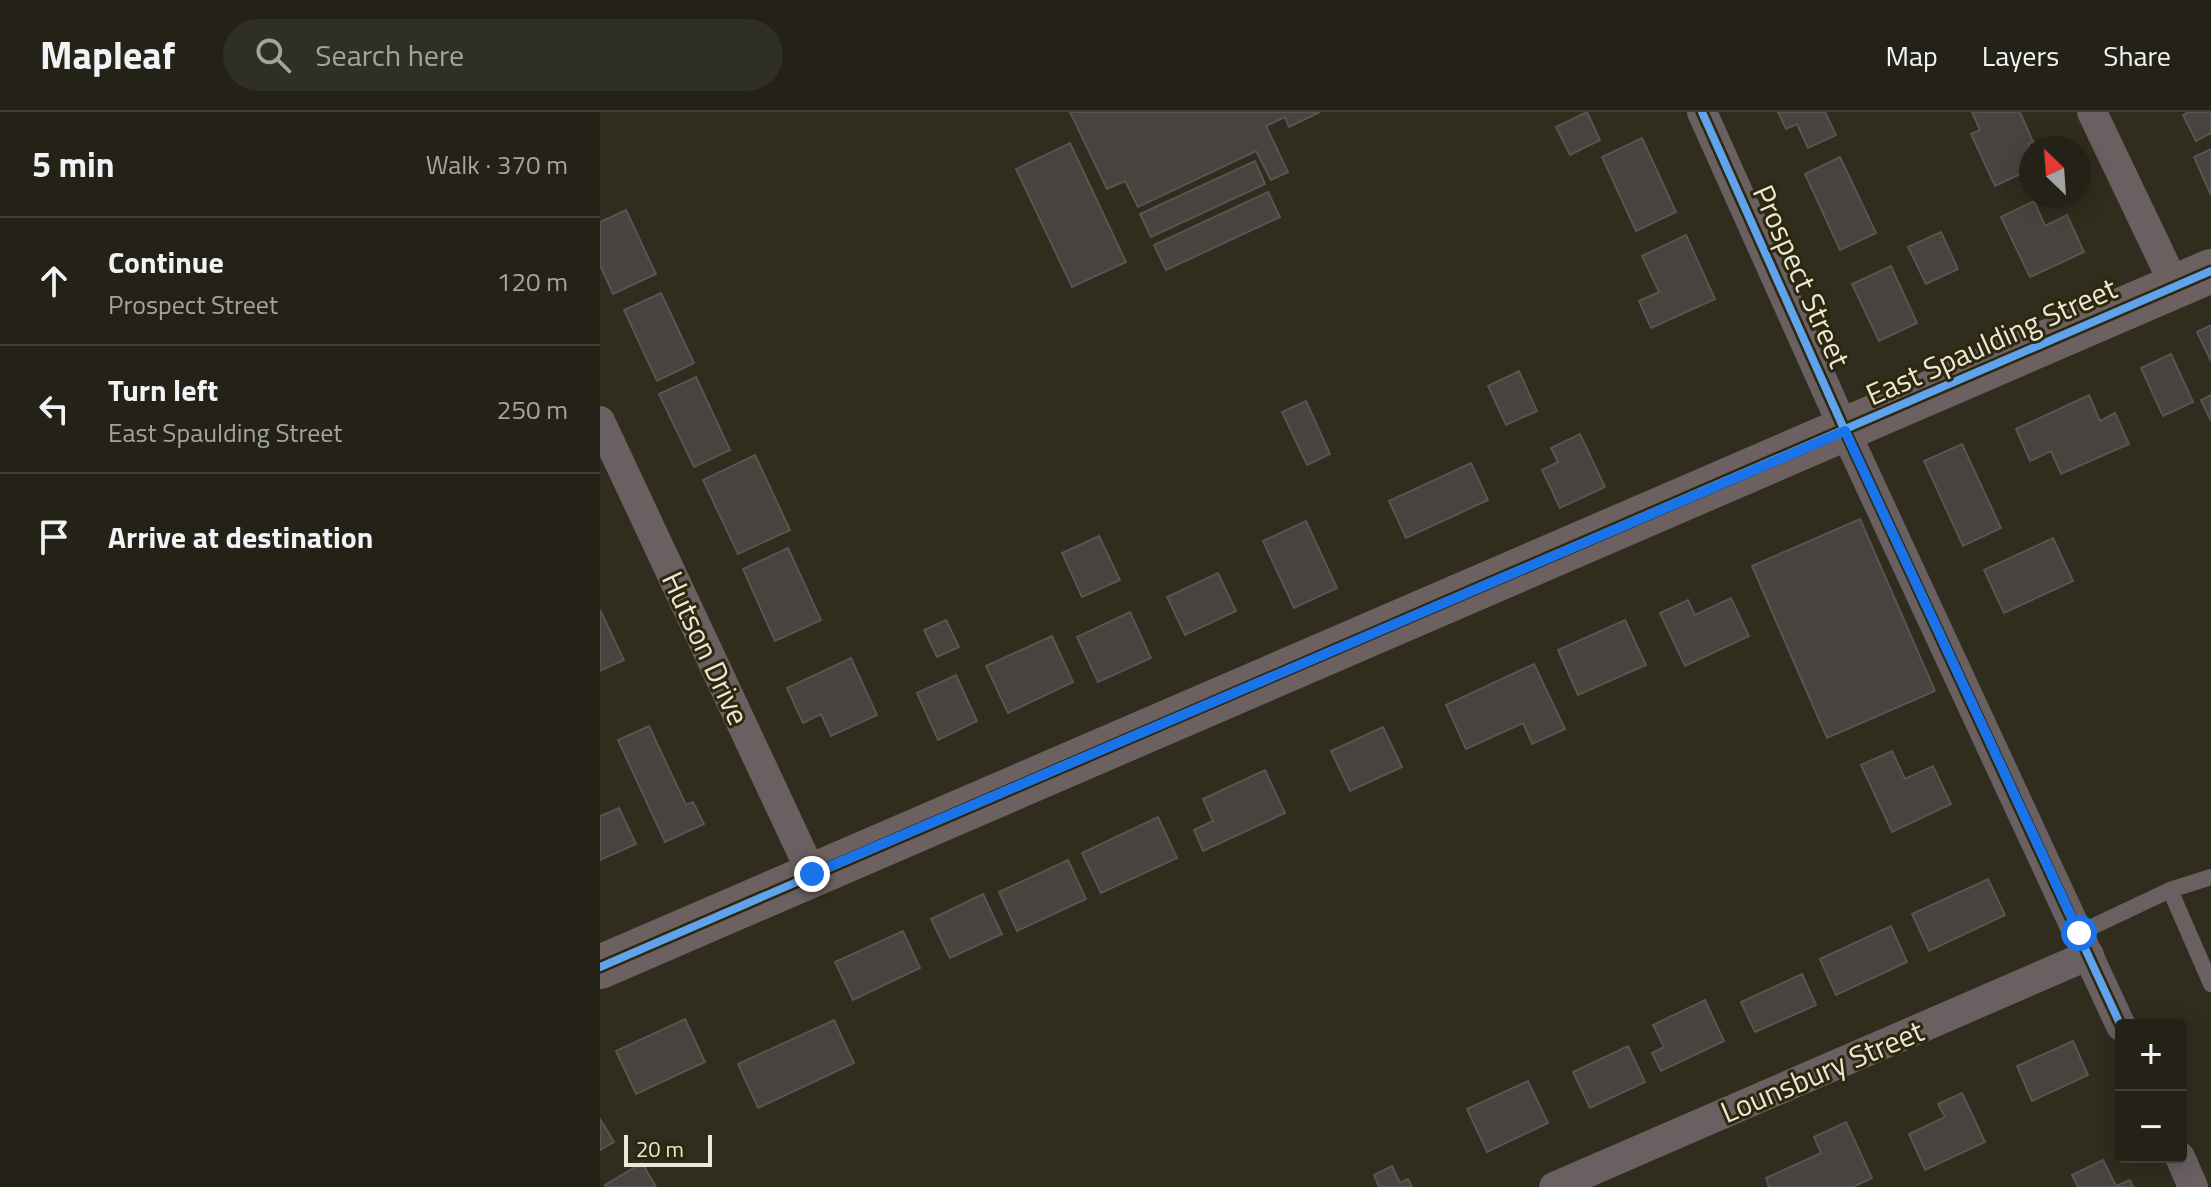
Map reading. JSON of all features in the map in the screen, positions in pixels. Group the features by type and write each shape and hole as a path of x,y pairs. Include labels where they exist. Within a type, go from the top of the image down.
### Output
{"street":[{"name":"Prospect Street","path":"1702,112 1845,431 2118,1019"},
{"path":"2092,112 2193,279"},
{"name":"East Spaulding Street","path":"600,967 2193,279"},
{"name":"Hutson Drive","path":"600,421 812,874"},
{"name":"Lounsbury Street","path":"1554,1187 2084,944"},
{"path":"2183,1163 2193,1187"}],"lane":[{"path":"2084,944 2170,890 2211,877"},
{"path":"2170,890 2211,984"}],"building":[{"path":"1070,112 1320,112 1289,127 1285,117 1266,126 1288,172 1271,180 1256,151 1138,207 1125,181 1107,189"},
{"path":"1587,112 1600,140 1570,155 1556,127"},
{"path":"1778,112 1825,112 1836,135 1808,148 1797,124 1786,129"},
{"path":"1972,112 2020,112 2030,136 2019,136 2019,175 1995,186 1971,134 1980,130"},
{"path":"2211,112 2211,133 2196,141 2183,115"},
{"path":"1642,138 1676,212 1636,231 1602,157"},
{"path":"1070,143 1126,262 1072,287 1016,169"},
{"path":"2211,149 2211,195 2194,157"},
{"path":"1840,157 1876,233 1840,250 1805,174"},
{"path":"1255,161 1265,184 1151,237 1140,214"},
{"path":"1268,192 1280,217 1166,270 1154,245"},
{"path":"2020,208 2037,208 2045,226 2067,215 2084,252 2030,277 2001,217"},
{"path":"626,210 656,274 613,294 600,265 600,222"},
{"path":"1941,232 1958,269 1926,284 1908,247"},
{"path":"1686,235 1715,299 1651,328 1639,301 1659,292 1642,256"},
{"path":"1891,266 1917,323 1879,341 1852,284"},
{"path":"661,293 694,363 657,381 624,310"},
{"path":"2211,325 2211,361 2197,332"},
{"path":"2171,354 2193,402 2163,416 2141,368"},
{"path":"1519,371 1537,411 1506,425 1488,386"},
{"path":"696,377 730,450 694,467 659,394"},
{"path":"2089,395 2100,421 2115,413 2129,444 2061,474 2051,451 2030,461 2016,429"},
{"path":"2211,395 2211,421 2201,400"},
{"path":"1306,401 1330,454 1307,465 1282,412"},
{"path":"1580,434 1605,487 1560,508 1542,470 1558,462 1551,448"},
{"path":"1962,444 2001,528 1963,546 1924,461"},
{"path":"755,455 790,530 738,554 703,480"},
{"path":"1471,463 1488,500 1406,538 1389,501"},
{"path":"1860,519 1935,691 1827,738 1752,566"},
{"path":"1306,521 1337,588 1294,608 1263,541"},
{"path":"1099,536 1120,580 1082,597 1062,553"},
{"path":"2053,538 2073,581 2004,613 1984,570"},
{"path":"788,548 821,620 775,641 743,569"},
{"path":"1218,573 1236,611 1185,635 1167,597"},
{"path":"1731,598 1749,636 1685,666 1660,613 1688,600 1695,615"},
{"path":"600,610 624,660 600,671"},
{"path":"1130,612 1151,658 1098,682 1077,637"},
{"path":"946,620 959,647 937,657 924,630"},
{"path":"1625,620 1646,665 1578,695 1558,650"},
{"path":"1052,636 1073,682 1008,713 986,666"},
{"path":"851,658 877,715 831,736 821,714 803,723 787,688"},
{"path":"1534,664 1565,729 1532,744 1523,723 1466,749 1446,705"},
{"path":"956,675 977,721 938,740 917,693"},
{"path":"649,726 686,805 693,802 704,824 665,842 618,740"},
{"path":"1383,727 1402,767 1350,791 1331,751"},
{"path":"1892,751 1905,779 1933,766 1951,804 1892,832 1861,765"},
{"path":"1265,770 1285,813 1203,851 1194,830 1213,821 1203,799"},
{"path":"619,808 636,844 600,860 600,816"},
{"path":"1158,817 1177,858 1101,893 1082,853"},
{"path":"1068,860 1086,899 1017,931 999,892"},
{"path":"1988,879 2005,915 1929,951 1912,914"},
{"path":"983,894 1002,934 950,958 931,919"},
{"path":"1891,926 1907,962 1836,995 1820,959"},
{"path":"903,931 920,968 853,1000 835,962"},
{"path":"1802,974 1816,1005 1755,1032 1741,1002"},
{"path":"1705,1000 1724,1041 1661,1071 1652,1053 1664,1047 1653,1025"},
{"path":"685,1019 705,1062 636,1094 616,1051"},
{"path":"834,1020 854,1063 758,1108 738,1064"},
{"path":"2073,1041 2088,1075 2032,1101 2017,1066"},
{"path":"1628,1046 1645,1082 1590,1108 1573,1072"},
{"path":"1528,1081 1548,1123 1487,1152 1467,1109"},
{"path":"1962,1093 1985,1142 1925,1170 1909,1134 1945,1117 1938,1104"},
{"path":"600,1119 614,1142 600,1150"},
{"path":"1846,1122 1872,1178 1853,1187 1769,1187 1766,1178 1821,1153 1814,1137"},
{"path":"2103,1160 2116,1186 2130,1180 2133,1187 2078,1187 2072,1175"},
{"path":"642,1163 656,1187 605,1185"},
{"path":"1392,1166 1400,1183 1408,1179 1412,1187 1379,1187 1374,1175"}],"cycle path":[{"path":"1702,112 1845,431 2118,1019"},
{"path":"600,967 2211,271"}],"route":[{"path":"812,874 1845,431 2079,933"}]}
